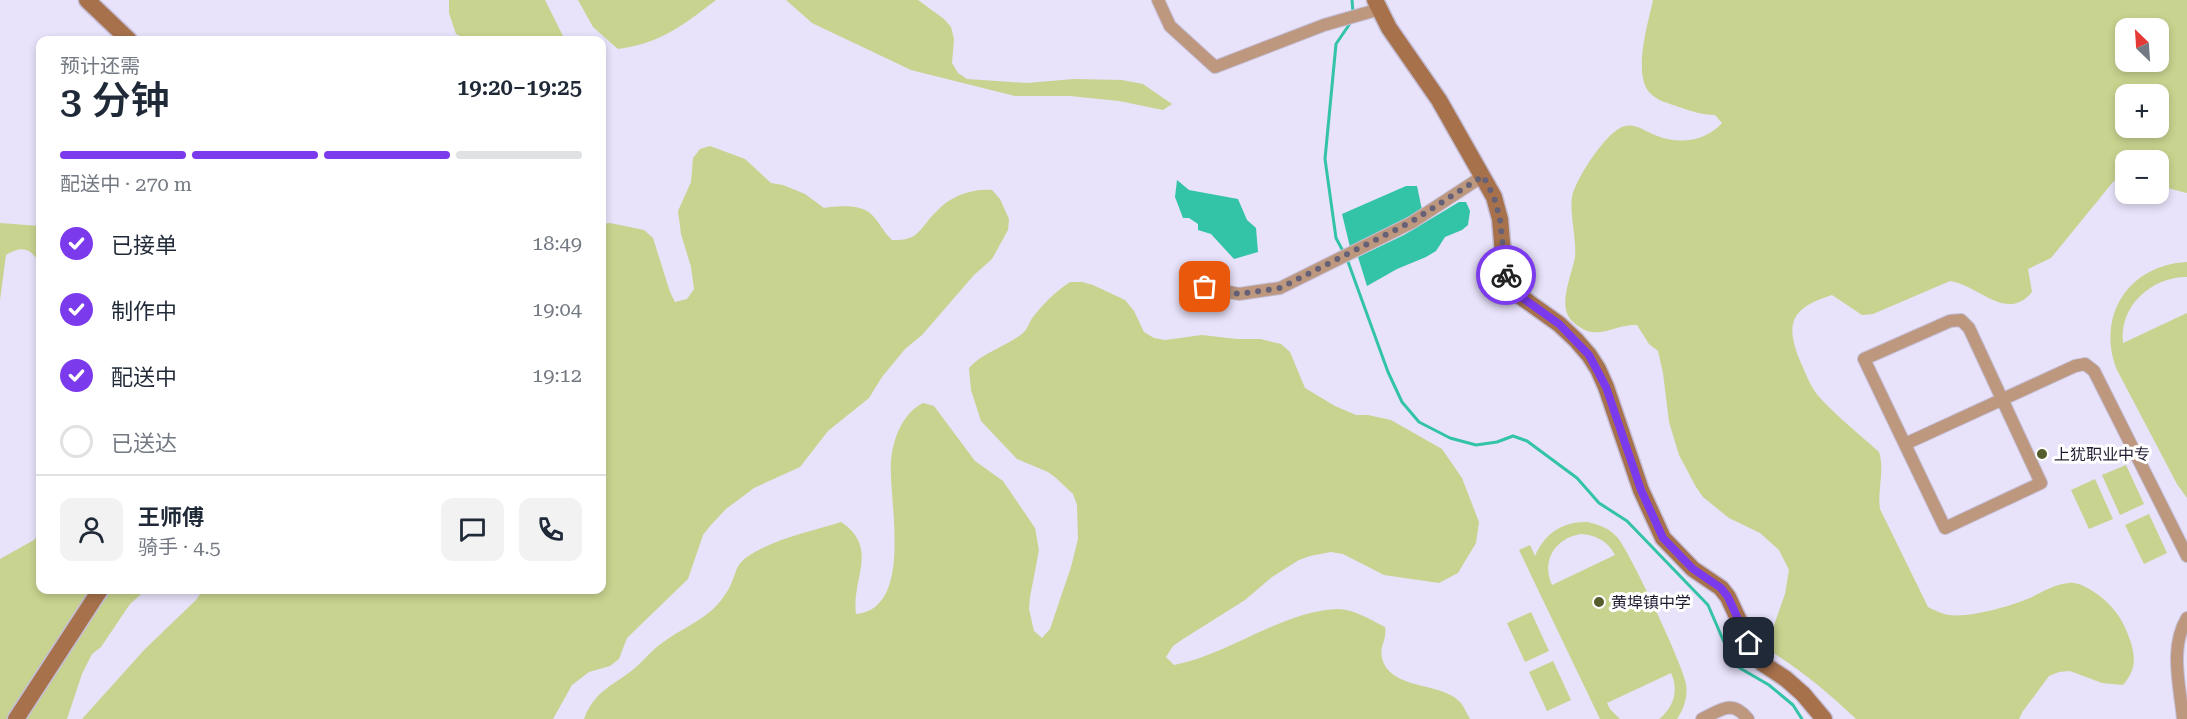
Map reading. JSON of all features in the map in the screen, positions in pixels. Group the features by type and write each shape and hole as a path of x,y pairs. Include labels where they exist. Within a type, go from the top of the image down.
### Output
{"street":[{"path":"87,0 125,36"},
{"path":"1158,0 1170,26 1215,67 1377,5 1389,28 1439,100 1483,176 1498,208 1504,265 1510,286 1576,340 1598,369 1641,490 1663,538 1693,569 1721,588 1728,597 1755,655 1803,694 1824,719"},
{"path":"1189,284 1239,294 1280,288 1411,222 1483,176"},
{"path":"1950,321 1961,321 1969,328 2041,483 1945,528 1905,444 1864,359 1950,321"},
{"path":"1905,444 2075,366 2085,364 2094,371 2187,556"},
{"path":"16,719 97,594"},
{"path":"2183,719 2184,692 2176,653 2180,630 2187,618"},
{"path":"1702,719 1729,707 1736,707 1748,719"}],"shaded area":[{"path":"449,0 545,0 563,36 460,36 456,34 449,13"},
{"path":"578,0 716,0 670,32 633,46 618,49 606,36 593,27"},
{"path":"786,0 918,0 951,27 954,39 952,63 958,73 967,79 1027,83 1074,79 1122,80 1143,84 1172,104 1163,110 1119,101 1070,96 1015,96 911,70 812,23"},
{"path":"1653,0 2187,0 2187,193 2169,188 2169,150 2115,150 2115,181 2051,258 2028,269 2032,292 2022,301 2013,304 2002,303 1950,281 1873,314 1862,315 1832,295 1807,305 1795,319 1793,327 1796,349 1814,391 1879,452 1881,459 1880,509 1928,607 1946,614 1968,615 2012,604 2059,585 2074,583 2080,585 2100,596 2119,617 2126,630 2133,649 2134,660 2130,675 2123,685 2102,683 2070,671 2059,672 2049,676 2019,719 1856,719 1813,681 1767,649 1766,638 1773,628 1785,594 1789,570 1779,550 1760,533 1729,518 1703,497 1696,487 1679,455 1669,422 1658,351 1649,344 1637,325 1590,332 1573,322 1566,308 1565,300 1575,257 1571,207 1573,193 1587,165 1602,144 1618,129 1629,125 1664,138 1682,141 1708,134 1722,123 1715,115 1697,113 1667,103 1649,92 1642,73 1645,34"},
{"path":"710,146 745,159 771,183 805,194 824,208 848,206 866,211 874,217 892,240 912,237 948,201 977,190 992,190 1000,199 1009,219 1008,230 992,259 974,275 922,335 905,349 882,377 869,398 828,431 800,467 754,488 726,509 710,526 703,535 688,579 627,638 619,659 610,666 589,672 572,685 553,719 82,719 145,649 200,594 606,594 606,224 644,230 653,238 675,302 687,299 694,289 678,211 691,182 693,158 700,149"},
{"path":"1177,180 1189,190 1238,199 1247,220 1256,228 1258,252 1234,259 1211,234 1198,230 1198,224 1189,218 1183,218 1175,197"},
{"path":"1406,186 1417,186 1422,210 1350,247 1342,214"},
{"path":"1459,202 1466,202 1470,211 1468,225 1445,237 1436,251 1367,286 1358,257 1404,235"},
{"path":"0,223 36,226 36,258 30,252 22,249 6,255 0,300"},
{"path":"2187,262 2187,277 2161,282 2140,296 2132,306 2126,317 2123,343 2187,313 2187,498 2177,484 2117,370 2112,350 2111,330 2122,296 2134,283 2149,272 2166,265"},
{"path":"1070,282 1093,285 1125,300 1134,311 1144,332 1154,338 1165,340 1202,335 1260,339 1281,344 1290,352 1305,388 1335,406 1356,415 1391,420 1442,449 1462,478 1479,522 1476,543 1458,573 1439,583 1384,575 1343,554 1331,552 1310,556 1299,560 1272,577 1245,600 1173,646 1166,657 1174,665 1195,660 1295,617 1343,609 1362,615 1385,627 1382,658 1387,669 1395,676 1452,696 1461,703 1470,719 584,719 588,709 605,689 635,668 662,643 715,607 727,591 743,560 758,550 781,540 841,522 853,532 862,553 856,614 874,608 886,593 892,573 894,524 891,461 894,444 900,427 910,413 923,403 934,406 975,461 1003,481 1035,528 1039,550 1029,609 1034,631 1042,638 1050,629 1071,567 1078,539 1077,505 1073,494 1056,478 1048,472 1017,459 981,421 971,390 969,368 981,358 1023,333 1041,307"},
{"path":"2126,465 2144,504 2120,515 2102,475"},
{"path":"2095,479 2113,519 2089,529 2071,490"},
{"path":"2149,514 2167,553 2144,564 2125,525"},
{"path":"1579,522 1596,524 1614,534 1643,584 1676,655 1686,684 1685,702 1677,719 1659,719 1674,698 1675,686 1671,673 1607,703 1620,719 1600,719 1519,550 1530,545 1535,556 1544,541 1556,530","holes":["1572,536 1597,537 1605,542 1615,555 1552,585 1549,576 1549,559 1557,546"]},
{"path":"36,538 36,594 141,594 130,604 101,647 92,654 82,674 67,719 0,719 0,559"},
{"path":"1531,612 1549,651 1525,662 1507,623"},
{"path":"1553,661 1571,700 1547,711 1529,672"}],"waterway":[{"path":"1352,0 1353,13"},
{"path":"1344,253 1336,238 1325,159 1336,44 1351,22"},
{"path":"1347,259 1388,372 1402,402 1419,422 1450,438 1476,445 1497,442 1513,436 1527,441 1577,478 1599,503 1627,521 1708,605 1727,649 1738,667 1769,685 1793,705 1802,719"}],"way so far":[{"path":"1205,287 1239,294 1280,288 1411,222 1483,176 1498,208 1506,275"}],"place":[{"name":"上犹职业中专","path":"2042,454"},
{"name":"黄埠镇中学","path":"1599,602"}],"route":[{"path":"1506,275 1510,286 1517,294 1559,324 1589,355 1606,387 1641,490 1663,538 1693,569 1721,588 1737,614 1749,643"}]}
